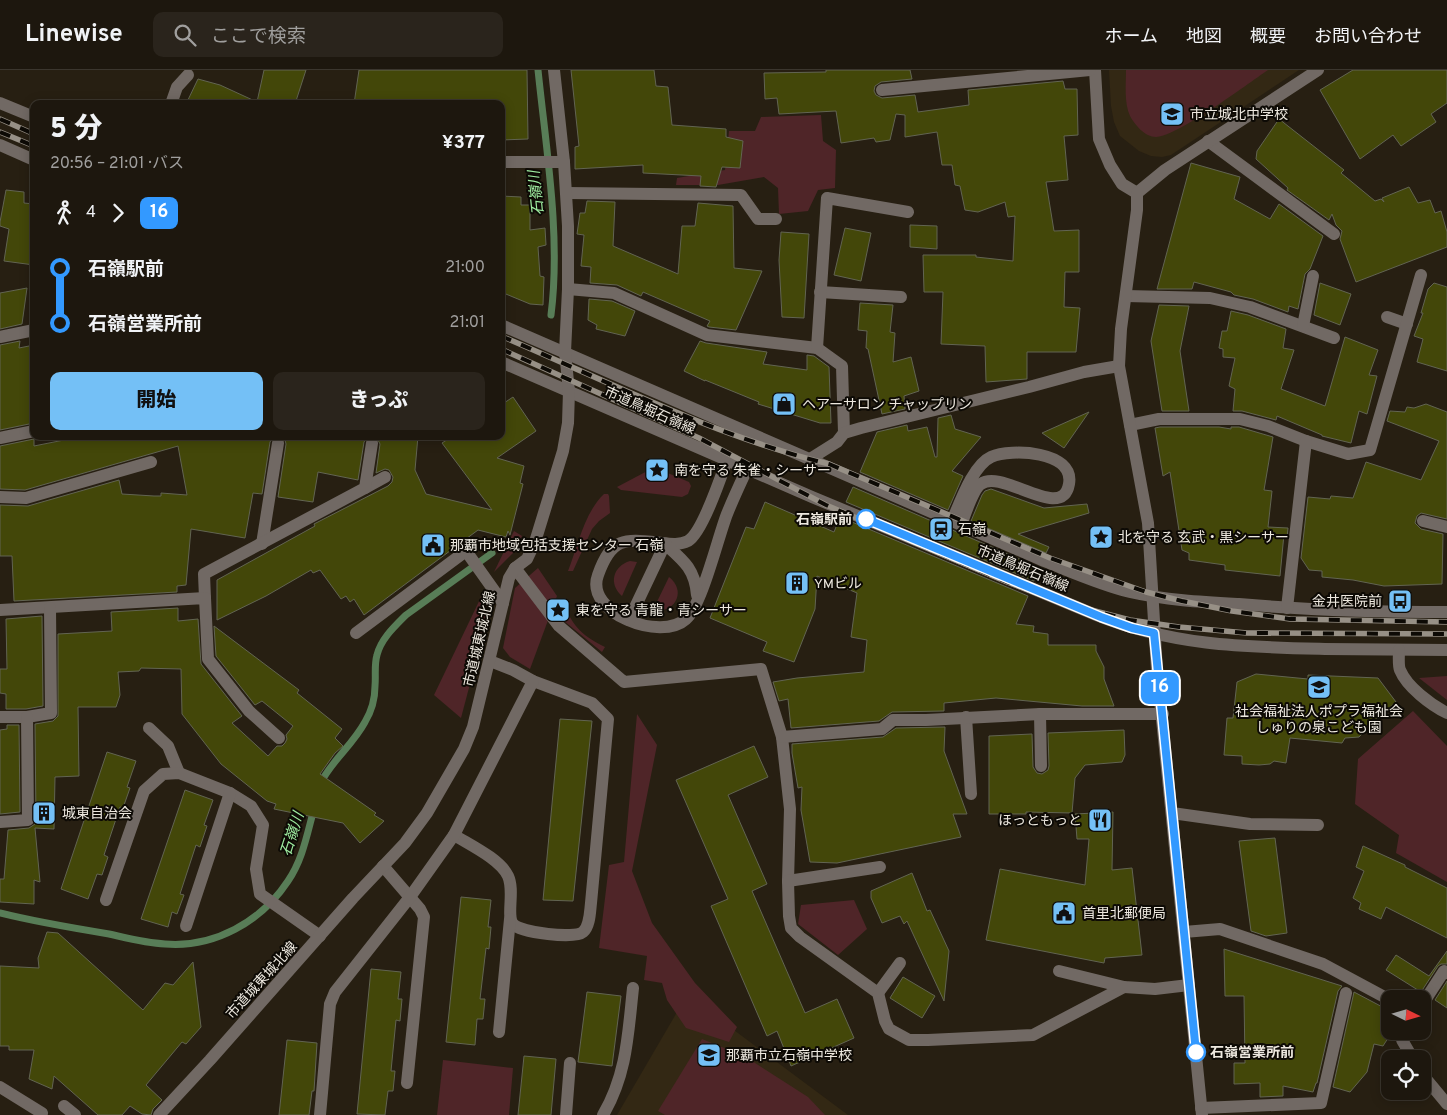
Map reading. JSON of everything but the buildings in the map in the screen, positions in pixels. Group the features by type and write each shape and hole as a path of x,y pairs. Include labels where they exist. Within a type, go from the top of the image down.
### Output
{"street":[{"name":"市道城東城北線","path":"158,1115 210,1060 405,843 427,813 464,749 473,727 509,578 515,568 526,559 535,542 563,451 568,423 569,391 565,352 568,289 567,193 559,162 554,70"},
{"path":"882,90 1090,70"},
{"path":"1095,70 1099,139 1110,165 1122,184 1137,193"},
{"path":"1137,193 1165,170 1318,70"},
{"path":"173,100 178,87 188,74"},
{"path":"0,102 30,116"},
{"path":"1208,141 1334,234"},
{"path":"0,145 30,158"},
{"path":"505,162 559,162"},
{"path":"567,193 741,195 758,219 776,219"},
{"path":"1137,193 1137,210 1121,329 1119,366 1148,523 1154,633 1202,1112 1321,1103 1346,993"},
{"path":"816,348 827,198 908,212"},
{"path":"1130,425 1159,419 1240,419 1268,426 1306,441 1348,454 1370,450 1421,275"},
{"path":"1303,326 1313,276"},
{"path":"568,289 614,293 707,335 816,348 842,366 844,433"},
{"path":"820,292 901,298"},
{"path":"1126,296 1210,298 1250,307 1334,338"},
{"path":"1387,317 1407,324"},
{"name":"市道鳥堀石嶺線","path":"505,327 1044,562 1128,592 1152,596 1286,608 1447,612"},
{"path":"0,337 30,331"},
{"name":"市道鳥堀石嶺線","path":"505,364 747,469 1096,615 1132,628 1181,640 1270,648 1447,650"},
{"path":"810,459 836,442 844,433 1084,372 1119,366"},
{"path":"0,438 30,432"},
{"path":"1286,608 1306,441"},
{"path":"262,544 278,443"},
{"path":"365,488 372,443"},
{"path":"1014,452 1025,452 1048,457 1062,466 1068,475 1069,484 1065,493 1059,497 1048,498 1034,495 1004,482 986,481 979,485 956,523 973,474 990,457 1014,452"},
{"path":"727,460 699,530 688,541 673,545 628,540 616,545 607,553 597,577 596,590 606,606 629,620 654,627 678,624 686,619 698,600 727,514 747,469"},
{"path":"0,497 26,498 151,462"},
{"path":"279,738 249,711 208,659 204,574 385,477"},
{"path":"1423,521 1447,527"},
{"path":"665,544 686,562 696,580 698,600"},
{"path":"629,620 665,544"},
{"path":"356,633 466,551 503,603"},
{"path":"515,568 558,626 624,682 761,669 782,737 790,809 788,881 791,928 808,943 878,993 889,1029 909,1040 1033,1035 1124,987"},
{"path":"0,610 205,598"},
{"path":"0,717 27,717 51,714 50,608"},
{"path":"1399,650 1400,670 1416,692 1447,713"},
{"path":"490,661 513,670 533,681 592,703 608,719 592,903 584,932 576,936 526,931 514,925 510,919"},
{"path":"320,1115 330,1004 335,992 410,898 454,835 533,681"},
{"path":"782,737 882,729 893,720 1040,714 1162,714"},
{"path":"1040,714 1041,766"},
{"path":"0,822 28,820 27,717"},
{"path":"966,717 971,794"},
{"path":"149,728 168,746 179,773"},
{"path":"106,900 144,791 163,774 179,773 230,793 251,806 263,825 256,869 260,894 320,936"},
{"path":"186,926 230,793"},
{"path":"1172,813 1250,824 1318,825"},
{"path":"454,835 500,866 508,875 512,885 499,1032"},
{"path":"384,866 424,917 407,1082"},
{"path":"788,881 880,866"},
{"path":"1184,932 1220,929 1323,964 1381,995"},
{"path":"878,993 900,963"},
{"path":"1059,971 1124,987 1155,990 1189,986"},
{"path":"1431,991 1444,971 1447,973"},
{"path":"603,1115 613,1097 625,1062 633,988"},
{"path":"566,1115 570,1063"},
{"path":"1431,1085 1447,1104"},
{"path":"0,1087 42,1113"},
{"path":"322,1096 330,1115"},
{"path":"64,1106 75,1115"}],"shaded area":[{"name":"市立城北中学校","path":"1109,70 1299,70 1171,155 1162,157 1151,156 1139,151 1120,136 1114,122 1111,106"},
{"path":"1126,70 1268,70 1229,98 1180,128 1156,137 1144,133 1130,116 1126,99"},
{"path":"821,115 823,141 836,150 835,188 818,190 808,211 779,214 778,188 764,177 718,185 676,185 677,178 725,170 729,131 755,131 761,117"},
{"path":"653,468 689,482 691,486 688,494 682,497 621,490 617,487"},
{"path":"604,494 609,496 610,513 592,529 573,571 568,571 586,520"},
{"path":"514,531 522,536 513,553 494,572"},
{"path":"630,561 637,562 622,596 615,586 614,576 624,563"},
{"path":"538,568 557,596 530,669 510,657 503,648 515,588"},
{"path":"669,577 677,589 678,595 676,600 667,608 653,610"},
{"path":"483,593 490,608 461,718 434,695"},
{"path":"564,605 580,630 605,647 602,652 553,612 555,607"},
{"path":"1447,676 1447,700 1419,678"},
{"path":"1413,711 1447,746 1447,882 1396,853 1399,835 1355,804 1358,759"},
{"path":"637,714 657,745 632,871 652,923 695,983 737,1027 729,1042 686,1028 667,1000 662,983 644,980 647,956 599,948 609,865 624,862"},
{"path":"854,900 867,929 838,955 798,924 801,905"},
{"name":"那覇市立石嶺中学校","path":"687,995 848,1115 617,1115"},
{"path":"702,1039 744,1056 808,1097 825,1115 665,1115 658,1111"},
{"path":"443,1060 513,1068 509,1115 437,1115"}],"waterway":[{"name":"石嶺川","path":"538,70 553,224 554,285 551,315"},
{"name":"石嶺川","path":"320,784 330,768 360,731 369,714 374,695 376,659 385,638 406,615 492,553"},
{"name":"石嶺川","path":"0,913 158,943 183,944 201,942 218,937 250,920 277,896 293,873 301,855 314,809"}],"railway":[{"path":"0,119 30,132"},
{"path":"0,132 30,144"},
{"path":"505,338 704,424 787,453 829,464 1050,558 1146,592 1232,611 1290,619 1447,622"},
{"path":"505,351 699,438 826,505 1007,582 1060,602 1130,620 1179,627 1247,633 1447,634"}],"bus line":[{"name":"16","path":"866,519 1101,617 1132,628 1154,633 1196,1052"}],"place":[{"name":"市立城北中学校","path":"1172,114"},
{"name":"ヘアーサロン チャップリン","path":"784,404"},
{"name":"南を守る 朱雀・シーサー","path":"657,470"},
{"name":"石嶺駅前","path":"866,519"},
{"name":"石嶺","path":"941,529"},
{"name":"北を守る 玄武・黒シーサー","path":"1101,537"},
{"name":"那覇市地域包括支援センター 石嶺","path":"433,545"},
{"name":"YMビル","path":"797,583"},
{"name":"金井医院前","path":"1400,601"},
{"name":"東を守る 青龍・青シーサー","path":"558,610"},
{"name":"社会福祉法人ポプラ福祉会 しゅりの泉こども園","path":"1319,687"},
{"name":"城東自治会","path":"44,813"},
{"name":"ほっともっと","path":"1100,820"},
{"name":"首里北郵便局","path":"1064,913"},
{"name":"石嶺営業所前","path":"1196,1052"},
{"name":"那覇市立石嶺中学校","path":"709,1055"}]}
